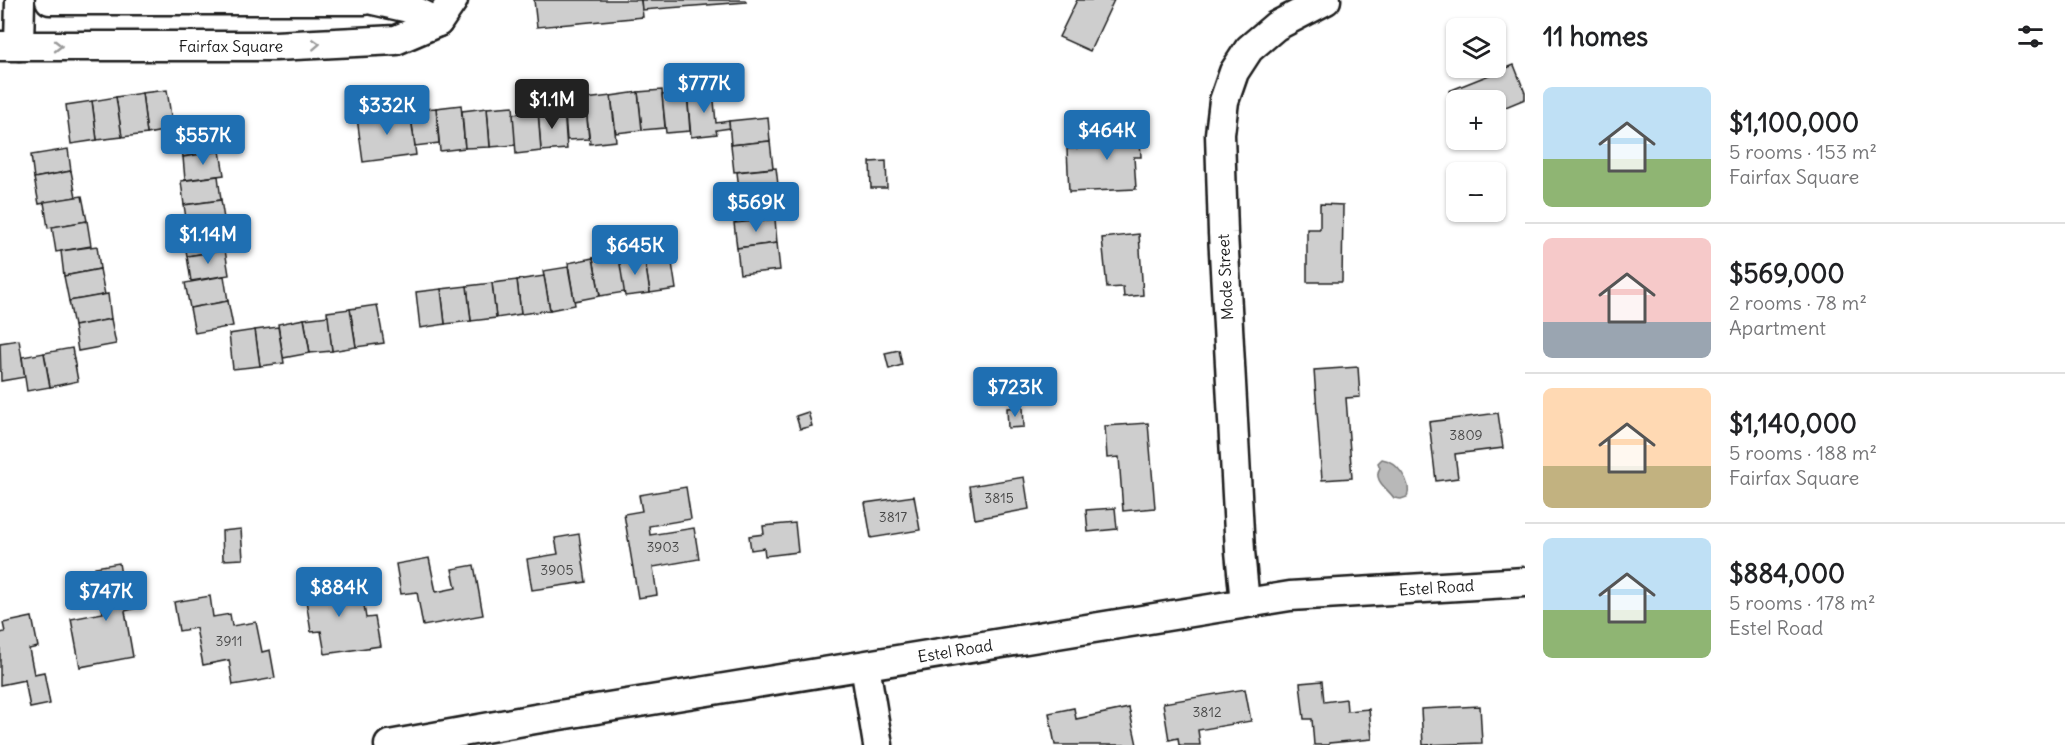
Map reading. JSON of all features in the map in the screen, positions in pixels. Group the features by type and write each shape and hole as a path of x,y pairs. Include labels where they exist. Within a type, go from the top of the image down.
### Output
{"street":[{"name":"Fairfax Square","path":"20,0 9,46 275,46 396,40 445,11"},
{"path":"50,0 364,0"},
{"name":"Fairfax Square","path":"373,0 410,8 445,11"},
{"name":"Mode Street","path":"1245,603 1222,233 1220,134 1224,101 1234,72 1249,49 1276,26 1326,0"},
{"name":"Estel Road","path":"389,745 547,717 1290,596 1525,582"},
{"path":"865,666 878,745"}],"shaded area":[{"path":"1382,459 1393,464 1402,473 1408,485 1407,497 1394,498 1379,480 1378,463"}],"building":[{"path":"534,0 641,0 643,17 537,27"},
{"path":"641,0 745,0 746,2 642,10"},
{"path":"1077,0 1114,0 1090,51 1059,37"},
{"path":"1514,65 1525,93 1525,99 1506,107 1506,90 1452,90 1482,78 1506,78 1506,68"},
{"path":"167,90 173,129 147,134 142,93"},
{"path":"662,90 665,128 642,130 638,92"},
{"path":"713,90 716,123 729,121 730,128 716,130 717,134 691,137 687,93"},
{"path":"638,92 642,130 616,133 611,96"},
{"path":"142,93 147,134 122,137 116,97"},
{"path":"687,93 690,131 666,133 662,95"},
{"path":"611,96 616,141 590,144 585,99"},
{"path":"116,97 122,137 97,140 92,101"},
{"path":"585,99 589,139 567,140 564,101"},
{"path":"92,101 97,140 71,144 66,105"},
{"path":"461,105 465,148 440,151 436,108"},
{"path":"513,106 516,145 490,147 487,108"},
{"path":"436,108 439,143 415,146 410,110"},
{"path":"487,108 490,147 465,148 462,111"},
{"path":"564,109 567,149 541,151 538,111"},
{"path":"410,110 416,155 363,162 357,118"},
{"path":"538,111 541,151 516,154 513,114"},
{"path":"768,117 770,141 731,145 729,121"},
{"path":"1139,122 1141,157 1134,157 1136,189 1069,192 1067,149 1102,147 1101,124"},
{"path":"216,125 220,151 183,157 179,130"},
{"path":"770,141 773,168 734,172 731,145"},
{"path":"68,149 71,171 34,178 31,155"},
{"path":"220,151 224,175 185,180 183,157"},
{"path":"886,161 887,188 871,188 870,162"},
{"path":"776,168 779,193 740,197 737,172"},
{"path":"71,171 76,197 39,204 34,178"},
{"path":"218,176 221,200 184,205 181,181"},
{"path":"779,193 782,218 742,222 740,197"},
{"path":"82,196 87,221 48,228 44,202"},
{"path":"221,200 225,225 188,231 184,205"},
{"path":"1320,204 1343,205 1342,282 1307,282 1307,229 1320,229"},
{"path":"775,219 777,243 737,248 734,223"},
{"path":"87,221 91,246 56,252 52,227"},
{"path":"221,226 225,250 187,256 183,232"},
{"path":"1139,234 1143,295 1124,297 1123,287 1107,288 1102,238"},
{"path":"777,243 780,270 740,274 737,248"},
{"path":"97,246 100,269 64,276 61,251"},
{"path":"225,250 229,275 191,281 187,256"},
{"path":"670,250 676,289 650,293 644,255"},
{"path":"619,255 625,292 600,296 593,258"},
{"path":"644,255 650,293 625,296 619,258"},
{"path":"593,258 600,296 574,301 568,263"},
{"path":"568,267 575,305 550,310 543,271"},
{"path":"100,269 105,295 69,301 64,276"},
{"path":"224,276 228,301 190,308 185,283"},
{"path":"544,276 550,310 521,314 517,280"},
{"path":"517,280 521,314 496,318 492,283"},
{"path":"492,283 496,318 471,321 467,286"},
{"path":"467,286 471,321 445,324 441,289"},
{"path":"441,289 445,324 420,328 416,292"},
{"path":"108,294 111,319 74,326 69,301"},
{"path":"228,301 233,326 195,333 190,308"},
{"path":"377,305 384,343 356,347 350,309"},
{"path":"350,309 356,347 332,351 327,312"},
{"path":"328,316 332,351 310,353 304,319"},
{"path":"111,319 116,344 78,351 74,326"},
{"path":"304,319 310,353 283,358 278,324"},
{"path":"278,327 284,363 260,366 255,330"},
{"path":"255,330 260,366 233,369 229,334"},
{"path":"19,340 25,377 1,381 0,343"},
{"path":"72,348 78,381 50,387 44,353"},
{"path":"899,350 902,365 889,369 885,353"},
{"path":"44,353 50,387 27,391 22,357"},
{"path":"1358,367 1360,397 1346,398 1352,478 1322,480 1314,370"},
{"path":"1023,407 1024,427 1008,428 1007,408"},
{"path":"808,412 812,426 800,429 796,416"},
{"path":"1498,413 1503,448 1455,454 1458,478 1436,481 1429,422"},
{"path":"1148,423 1155,508 1123,511 1119,457 1107,458 1105,426"},
{"path":"1024,477 1029,509 975,519 970,486"},
{"path":"686,487 691,519 649,526 650,535 694,528 699,559 653,567 657,595 638,598 624,514 642,511 639,495"},
{"path":"914,496 920,530 871,538 865,503"},
{"path":"1115,508 1117,529 1088,532 1086,510"},
{"path":"795,523 798,552 765,556 764,548 751,550 749,536 764,534 763,526"},
{"path":"241,529 243,559 223,560 222,531"},
{"path":"579,534 586,582 532,590 527,559 558,554 555,538"},
{"path":"429,558 436,592 456,588 452,569 474,565 483,615 423,626 417,592 401,594 396,564"},
{"path":"119,563 125,599 134,597 137,608 125,611 133,657 80,667 71,619 103,613 95,567"},
{"path":"330,577 333,597 362,592 366,618 375,617 380,646 325,654 321,631 311,632 303,581"},
{"path":"210,596 213,617 230,614 232,626 256,622 262,652 270,650 275,678 233,685 229,660 203,665 196,628 179,631 174,602"},
{"path":"32,617 38,647 29,649 34,674 44,672 50,704 30,708 25,680 0,685 0,633 5,632 3,623"},
{"path":"1322,681 1324,702 1346,699 1347,711 1369,709 1372,739 1314,745 1312,719 1304,719 1300,683"},
{"path":"1245,689 1251,721 1198,730 1200,745 1179,745 1178,738 1169,740 1163,703"},
{"path":"1480,706 1482,743 1423,745 1421,709"},
{"path":"1074,708 1076,719 1129,708 1137,745 1055,745 1049,713"}]}
